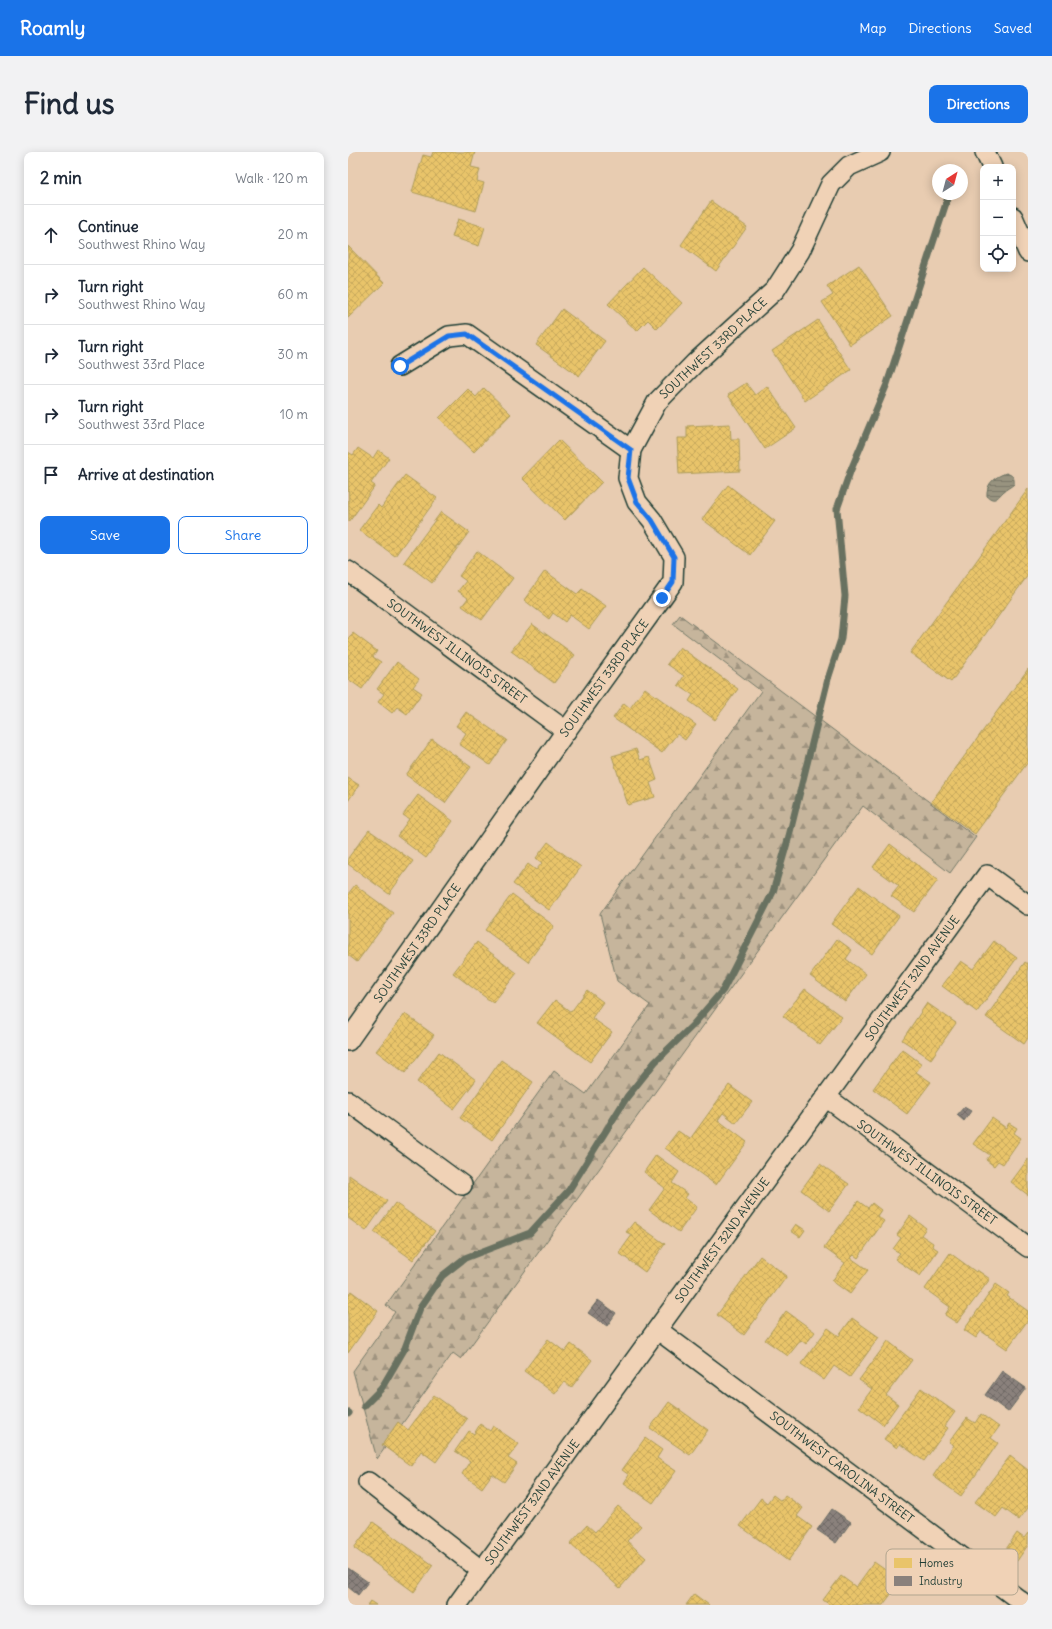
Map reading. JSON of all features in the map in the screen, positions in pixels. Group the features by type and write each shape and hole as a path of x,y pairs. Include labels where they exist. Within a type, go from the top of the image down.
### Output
{"street":[{"name":"SOUTHWEST 33RD PLACE","path":"348,1041 566,731 673,582 674,557 652,520 637,502 628,478 631,450 657,402 695,364 775,290 800,251 831,184 849,166 880,152"},
{"path":"985,152 991,164"},
{"path":"1016,224 1028,252"},
{"path":"400,366 449,336 467,334 631,450"},
{"name":"SOUTHWEST ILLINOIS STREET","path":"348,572 566,731"},
{"name":"SOUTHWEST 32ND AVENUE","path":"457,1605 987,875 1028,905"},
{"name":"SOUTHWEST ILLINOIS STREET","path":"826,1097 1028,1247"},
{"path":"348,1101 462,1185"},
{"name":"SOUTHWEST CAROLINA STREET","path":"658,1330 951,1549"},
{"path":"368,1482 482,1571"},
{"name":"SOUTHWEST CAROLINA STREET","path":"1013,1595 1026,1605"}],"green space":[{"path":"680,615 976,837 950,873 863,806 461,1359 453,1353 377,1459 353,1371 395,1312 386,1305 554,1071 586,1094 650,1005 617,981 600,914 761,691 673,624"}],"shaded area":[{"path":"1006,473 1013,477 1014,484 994,499 987,496 988,487 992,481 998,476"}],"building: Homes":[{"path":"433,152 475,152 471,167 480,169 477,181 484,183 476,211 412,192 423,155 431,157"},
{"path":"711,201 747,227 716,271 681,245"},
{"path":"458,219 485,227 479,246 452,237"},
{"path":"348,246 384,283 348,318"},
{"path":"859,265 893,316 850,345 822,302 833,295 827,286"},
{"path":"643,267 682,303 657,329 648,320 637,331 608,304"},
{"path":"562,309 605,341 579,376 536,345"},
{"path":"818,320 851,370 805,401 772,351"},
{"path":"746,383 755,395 767,386 796,428 765,449 728,395"},
{"path":"484,388 511,414 474,452 439,418 468,389 476,397"},
{"path":"730,424 731,439 739,439 740,471 679,474 677,438 687,438 687,426"},
{"path":"559,440 602,482 565,520 522,478"},
{"path":"358,448 373,458 378,450 389,458 371,483 375,486 349,522 348,452 353,455"},
{"path":"405,475 437,498 395,556 359,530 378,505 381,508"},
{"path":"728,485 775,521 750,555 702,519"},
{"path":"1028,489 1028,575 951,682 910,653"},
{"path":"441,512 469,532 432,583 404,562"},
{"path":"477,551 513,578 482,620 462,606 468,598 458,591 466,581 459,576"},
{"path":"545,571 577,594 582,589 606,606 589,629 570,615 565,622 553,613 549,619 524,600"},
{"path":"532,624 575,655 554,683 511,651"},
{"path":"353,633 377,651 373,657 381,662 362,689 348,679 348,640"},
{"path":"680,647 738,689 715,720 689,701 693,695 678,685 684,676 667,664"},
{"path":"397,662 419,679 413,687 422,693 407,714 397,707 392,713 378,702 384,694 377,689"},
{"path":"1028,669 1028,762 975,834 931,802"},
{"path":"645,688 696,725 685,740 677,734 662,753 613,718 624,703 630,708"},
{"path":"466,712 507,740 490,765 459,744 466,733 456,726"},
{"path":"432,739 471,767 445,803 406,775"},
{"path":"636,749 640,760 649,757 657,780 650,783 655,797 628,805 612,756"},
{"path":"348,778 359,785 348,801"},
{"path":"418,795 453,821 426,858 397,836 409,819 403,815"},
{"path":"369,830 413,861 389,894 348,864 348,858"},
{"path":"548,842 581,867 549,910 513,884 528,864 536,870 542,863 536,858"},
{"path":"890,844 938,880 914,912 891,896 899,886 873,867"},
{"path":"355,885 393,913 357,962 348,955 348,894"},
{"path":"859,886 899,916 872,954 831,924"},
{"path":"512,894 554,926 528,962 485,930"},
{"path":"837,939 852,950 846,959 866,974 845,1002 810,976"},
{"path":"994,941 1017,958 977,1012 942,986 961,961 973,969"},
{"path":"477,942 517,973 493,1003 453,973"},
{"path":"1025,962 1028,964 1028,1004 1026,1006 1028,1008 1028,1038 1024,1044 986,1017"},
{"path":"805,989 842,1017 820,1045 783,1016"},
{"path":"587,990 603,1002 592,1018 612,1032 590,1062 537,1023 555,1000 571,1012"},
{"path":"927,1003 956,1023 931,1059 902,1040"},
{"path":"405,1014 434,1035 405,1073 376,1051"},
{"path":"902,1049 922,1064 916,1072 931,1082 907,1114 873,1089"},
{"path":"439,1052 476,1080 454,1109 417,1082"},
{"path":"501,1060 533,1082 492,1140 460,1118"},
{"path":"729,1085 752,1102 736,1123 723,1113 718,1120 747,1142 716,1185 665,1148 678,1131 690,1139"},
{"path":"992,1118 1006,1128 1009,1123 1017,1128 1014,1133 1021,1138 1003,1164 998,1161 994,1166 986,1160 990,1155 973,1144"},
{"path":"656,1155 679,1172 672,1183 688,1194 685,1198 697,1207 679,1232 649,1210 665,1188 644,1172"},
{"path":"1028,1159 1028,1195 1011,1182"},
{"path":"820,1164 849,1184 829,1211 801,1190"},
{"path":"349,1175 387,1201 366,1231 348,1218"},
{"path":"858,1201 868,1208 872,1203 881,1210 877,1216 884,1221 858,1258 854,1255 851,1258 868,1270 850,1294 832,1281 845,1263 824,1248"},
{"path":"395,1203 435,1231 413,1260 374,1232"},
{"path":"910,1216 926,1228 921,1235 933,1243 932,1246 938,1250 920,1276 895,1259 900,1253 893,1249 901,1238 897,1235"},
{"path":"634,1222 665,1244 645,1272 619,1253 632,1235 626,1232"},
{"path":"796,1224 805,1230 800,1237 791,1231"},
{"path":"950,1253 976,1272 977,1270 990,1279 957,1323 945,1315 950,1307 925,1289"},
{"path":"760,1256 787,1276 744,1335 717,1315"},
{"path":"996,1284 1009,1293 1007,1296 1028,1311 1028,1320 1007,1349 981,1331 976,1338 964,1330"},
{"path":"351,1291 378,1311 348,1353 348,1295"},
{"path":"786,1311 815,1332 806,1344 801,1340 788,1356 765,1340"},
{"path":"852,1318 879,1337 850,1377 834,1366 824,1380 801,1364 828,1328 839,1336"},
{"path":"548,1339 565,1352 571,1344 592,1360 571,1388 564,1382 555,1394 524,1371"},
{"path":"888,1341 912,1360 886,1395 898,1404 883,1425 859,1407 872,1389 859,1380"},
{"path":"921,1388 955,1412 945,1426 948,1428 924,1461 900,1444 897,1448 884,1439"},
{"path":"434,1395 467,1419 436,1462 421,1451 411,1466 382,1445 398,1422 408,1430"},
{"path":"669,1402 708,1430 690,1455 650,1428"},
{"path":"981,1414 999,1427 991,1438 998,1443 961,1496 933,1476 954,1445 949,1442 967,1418 975,1423"},
{"path":"480,1424 490,1431 493,1426 519,1444 508,1458 517,1464 504,1482 492,1474 482,1488 462,1474 470,1461 455,1451 469,1431 474,1434"},
{"path":"645,1438 662,1450 657,1458 676,1471 653,1503 624,1483 629,1475 622,1470"},
{"path":"1010,1456 1028,1470 1028,1508 1019,1520 1003,1508 996,1517 975,1502"},
{"path":"773,1495 781,1501 785,1495 803,1508 797,1516 812,1527 788,1561 740,1526 761,1498 767,1503"},
{"path":"618,1506 641,1526 627,1541 646,1558 620,1588 570,1544 587,1525 595,1532"},
{"path":"373,1522 433,1565 414,1592 354,1548"},
{"path":"1017,1533 1024,1538 1028,1533 1028,1545 1018,1560 1018,1549 1006,1549"},
{"path":"874,1562 886,1570 886,1595 890,1595 883,1605 830,1605 823,1600 841,1576 856,1587"},
{"path":"694,1594 709,1605 686,1605"},
{"path":"370,1601 376,1605 367,1605"}],"building: Industry":[{"path":"964,1107 971,1111 964,1121 957,1115"},
{"path":"598,1300 616,1313 607,1326 588,1313"},
{"path":"1002,1371 1026,1388 1008,1412 985,1395"},
{"path":"832,1509 851,1522 836,1543 817,1530"},
{"path":"348,1568 368,1582 358,1595 348,1587"}],"waterway":[{"path":"364,1406 381,1389 405,1348 420,1308 442,1276 465,1258 530,1233 569,1190 627,1097 655,1062 692,1026 723,990 773,892 789,836 828,679 841,639 845,596 837,509 850,472 887,384 947,200"}],"route":[{"path":"400,366 449,336 467,334 631,450 628,478 637,502 652,520 674,557 673,582 662,598"}]}
